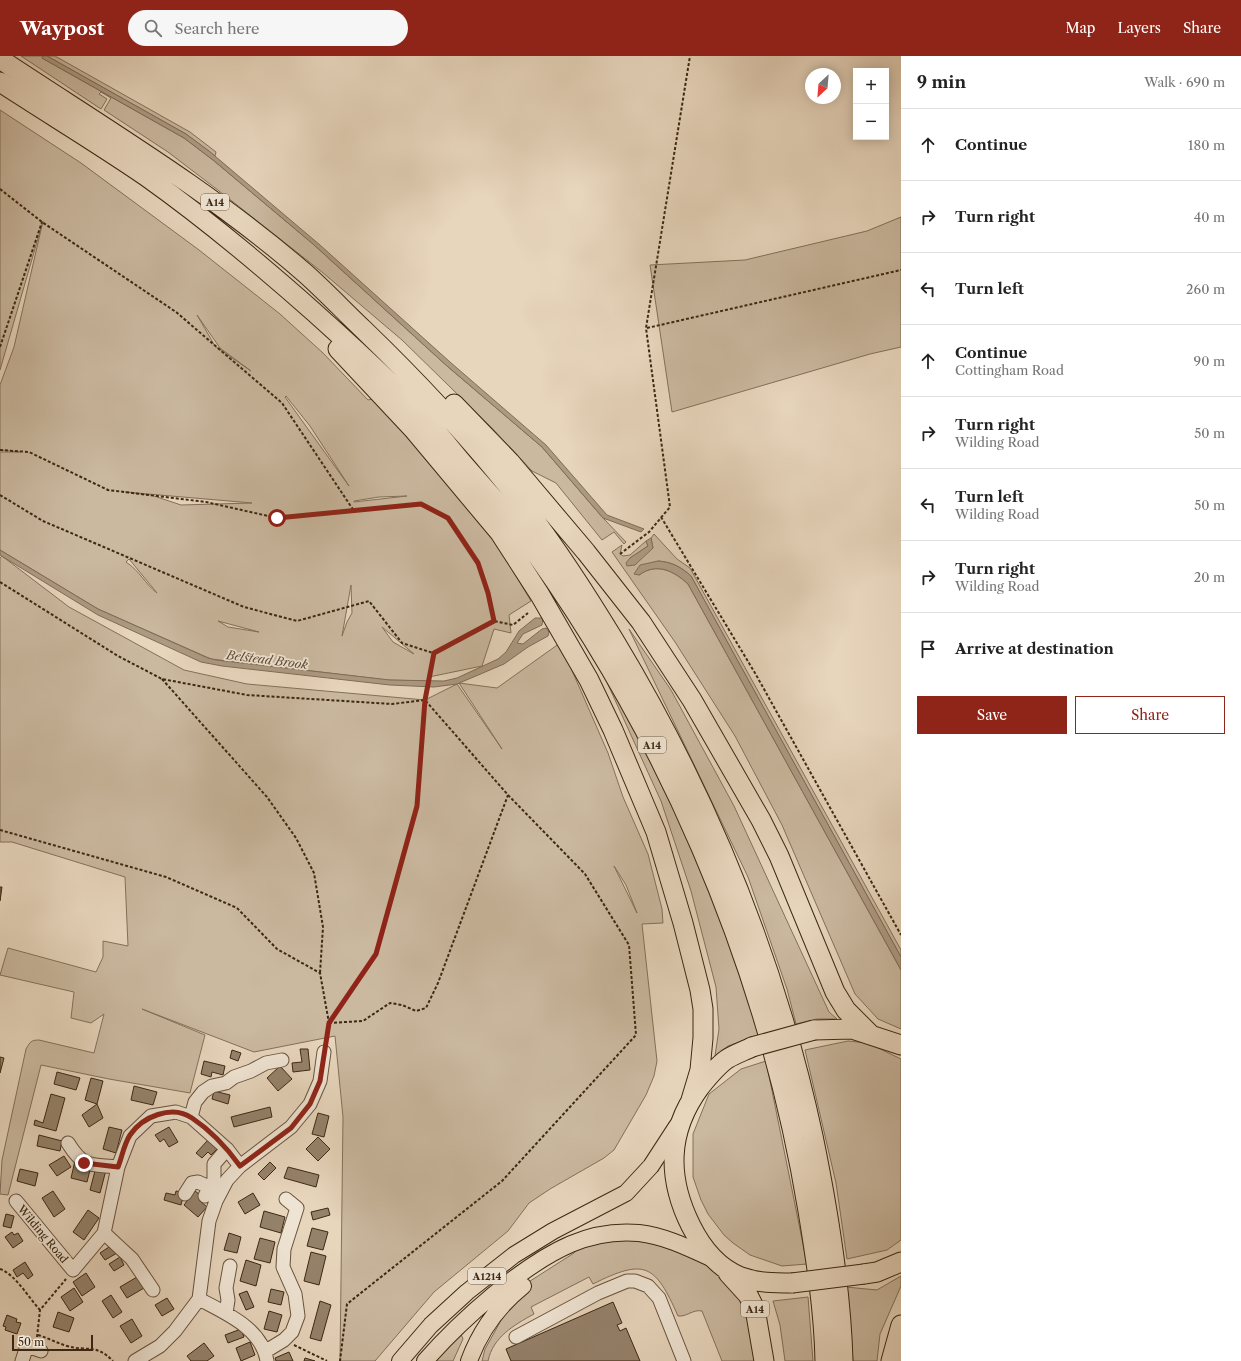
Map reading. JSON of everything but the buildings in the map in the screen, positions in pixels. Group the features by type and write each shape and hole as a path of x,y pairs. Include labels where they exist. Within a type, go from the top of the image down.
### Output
{"highway":[{"name":"A14","path":"0,59 180,177 253,230 308,276 408,373 459,428 525,507 592,604 677,752 716,833 735,878 758,940 787,1029 806,1103 824,1194 842,1332 843,1361"},
{"name":"A14","path":"0,82 147,177 246,251 368,360 416,408 511,519 587,631 620,686 660,758 687,814 732,923 769,1036 801,1169 817,1266 825,1361"},
{"name":"A14","path":"246,251 264,280 328,338 413,428 500,532 525,569 589,680 613,730 656,832 683,924 698,983 703,1009 703,1038 700,1070 691,1100"},
{"name":"A14","path":"408,373 445,396 510,462 640,622 692,700 761,820 795,892 835,992 846,1010 870,1034"},
{"path":"901,1045 852,1029 814,1030 752,1046 727,1059 708,1077 691,1100 676,1135 674,1153 674,1176 677,1190 687,1218 696,1236 718,1263 741,1276 770,1283 792,1283 877,1272 901,1262"},
{"name":"A14","path":"718,1263 741,1286 755,1309 764,1361"},
{"path":"891,1361 901,1325"}],"main road":[{"name":"A1214","path":"400,1361 431,1325 467,1292 514,1255 553,1231 626,1193 651,1166 682,1118"},
{"name":"A1214","path":"425,1361 439,1345 481,1306 524,1272 570,1244 598,1235 638,1233 666,1239 718,1263"},
{"path":"469,1361 485,1328 495,1313 510,1296 557,1258 570,1244"}],"street":[{"path":"136,1361 160,1346 175,1331 199,1299 205,1266 209,1221 216,1201 227,1180 240,1166 291,1128 310,1104 320,1081 324,1052"},
{"path":"191,1117 195,1102 203,1092 212,1086 226,1083 266,1063 282,1060"},
{"name":"Wilding Road","path":"16,1201 74,1270 104,1233 118,1167 130,1136 151,1116 176,1112 191,1117 227,1149 240,1166"},
{"path":"68,1143 76,1155 84,1163 118,1167"},
{"path":"185,1194 192,1183 198,1182 208,1192 214,1180 214,1164 227,1149"},
{"path":"199,1299 233,1316 251,1332 266,1356 292,1332 298,1316 295,1294 283,1267 284,1249 297,1208 286,1199"},
{"path":"104,1233 132,1259 152,1290"},
{"path":"226,1313 228,1300 226,1288 230,1266"},
{"path":"516,1337 598,1293 627,1281 635,1281 648,1286 659,1298 684,1361"},
{"path":"22,1361 28,1346 37,1349"}],"path":[{"path":"620,554 633,546 649,532 670,507 646,328 690,56"},
{"path":"0,189 42,222 176,312 282,403 354,510"},
{"path":"0,347 42,222"},
{"path":"646,328 901,270"},
{"path":"0,450 29,452 108,490 206,502 277,518 421,504 448,518 478,563 488,593 494,621"},
{"path":"0,495 43,521 244,607 297,621 369,601 402,643 434,653 494,621 513,625 528,613"},
{"path":"662,517 755,673 901,936"},
{"path":"0,582 118,656 162,679 247,695 392,704 425,700"},
{"path":"329,1023 376,954 417,806 425,700 434,653"},
{"path":"162,679 267,797 296,838 314,873 323,927 320,973 329,1023 324,1052"},
{"path":"340,1361 347,1304 502,1181 636,1035 629,945 586,874 508,795 425,700"},
{"path":"329,1023 363,1021 390,1003 402,1005 416,1011 426,1008 438,983 508,795"},
{"path":"0,830 166,877 237,908 277,949 320,973"},
{"path":"0,1269 14,1276 22,1290 40,1310"},
{"path":"37,1349 40,1310 74,1270"},
{"path":"38,1334 67,1346 92,1348 102,1352 113,1361"},
{"path":"284,1340 327,1361"}],"shaded area":[{"path":"21,56 43,56 42,58 184,138 213,160 313,244 447,366 542,447 603,518 626,542 624,544 614,532 602,540 556,483 532,471 492,428 402,340 322,272 223,194 168,152 104,110 111,98 101,92 99,94 107,99 101,109"},
{"path":"43,56 47,56 186,134 209,151 320,245 450,362 546,445 607,515 644,529 641,532 603,518 542,447 447,366 313,244 213,160 184,138 42,58"},
{"path":"47,56 55,56 190,132 216,152 215,156 186,134"},
{"path":"0,110 81,163 199,250 280,314 323,353 368,400 375,398 495,541 531,601 509,615 511,633 494,629 482,666 429,677 428,681 387,680 211,659 98,609 0,550 0,452 21,452 0,450 0,385 14,347 43,221 0,370","holes":["197,315 220,348 251,371 215,346","286,396 310,426 349,486 285,397","125,492 252,503 181,505 151,495","407,496 354,502 379,497","129,559 157,593 126,562","351,585 352,613 342,636","218,621 259,632 228,627","382,627 414,654 393,642"]},
{"path":"901,217 901,347 870,354 672,412 650,265 745,260 867,231"},
{"path":"654,534 677,559 690,568 901,950 901,957 691,576 684,570 668,562 658,561 639,575 652,569 665,570 677,575 688,584 901,970 901,1029 878,1019 855,994 782,825 735,736 675,642 612,552 622,545 620,554 623,556 630,555 646,541 648,546 630,558 653,548 651,538"},
{"path":"651,538 653,548 635,565 627,566 626,563 630,558 648,546 646,541"},
{"path":"0,550 98,609 208,658 216,660 390,680 444,681 457,678 498,659 506,652 519,631 535,618 543,618 542,625 523,634 517,643 523,644 542,629 546,628 549,632 548,636 528,647 504,664 457,684 434,687 390,685 222,666 201,662 98,615 0,555"},
{"path":"2,556 69,607 184,670 247,684 425,700 457,684 502,749 459,683 497,688 560,643 608,753 623,797 648,854 662,909 663,923 642,924 657,1061 654,1076 646,1095 614,1150 604,1158 550,1189 529,1203 508,1231 434,1292 375,1361 340,1361 343,1117 335,1036 254,1052 142,1009 205,1035 190,1093 109,1079 41,1065 8,1195 0,1194 2,1160 27,1047 32,1041 39,1040 94,1053 104,1014 91,1023 71,1018 74,992 0,975 8,948 96,972 103,957 103,941 128,946 125,877 12,842 0,842 0,558","holes":["614,866 626,885 637,913"]},
{"path":"658,561 668,562 684,570 691,576 901,957 901,970 688,584 677,575 665,570 652,569 639,575 634,574 640,565"},
{"path":"629,629 671,690 734,806 829,1012 837,1019 817,1019 796,1024 787,989 748,877"},
{"path":"600,667 622,703 705,875 760,1035 728,1046 715,1056 719,1029 716,987 691,891 661,801"},
{"path":"848,1041 868,1043 901,1059 901,1240 887,1250 847,1259 836,1183 805,1050"},
{"path":"766,1061 807,1264 782,1266 750,1255 733,1243 724,1235 708,1214 701,1200 693,1177 693,1134 709,1094 741,1069"},
{"path":"627,1236 692,1253 737,1286 751,1323 757,1361 722,1361 702,1311 696,1311 678,1316 662,1285 655,1276 646,1271 637,1269 625,1271 593,1284 589,1277 531,1307 534,1314 512,1327 499,1338 494,1345 488,1361 482,1361 485,1349 508,1308 527,1283 574,1253 580,1246"},
{"path":"901,1276 901,1286 880,1334 877,1361 853,1361 846,1287 877,1290"},
{"path":"808,1297 813,1361 785,1361 780,1325 773,1301"},
{"path":"461,1334 463,1339 453,1361 429,1361"}],"route":[{"path":"84,1163 118,1167 130,1136 140,1125 151,1116 176,1112 191,1117 227,1149 240,1166 291,1128 310,1104 320,1081 329,1023 376,954 417,806 425,700 434,653 494,621 488,593 478,563 448,518 421,504 277,518"}],"water label":[{"name":"Belstead Brook","path":"267,660"}]}
